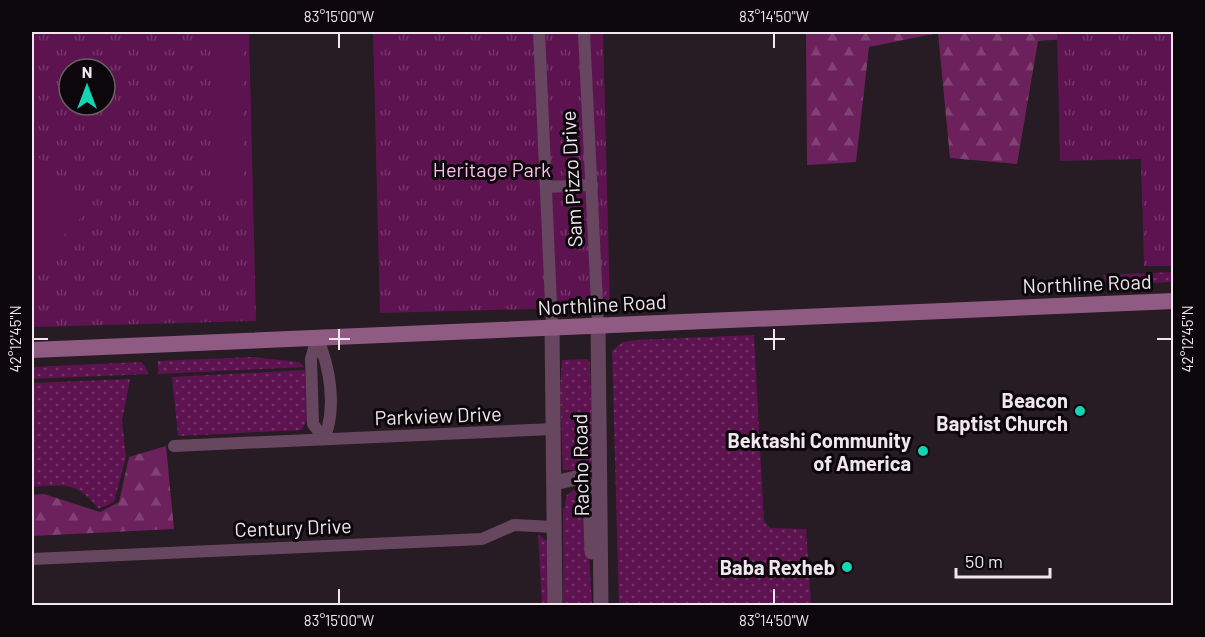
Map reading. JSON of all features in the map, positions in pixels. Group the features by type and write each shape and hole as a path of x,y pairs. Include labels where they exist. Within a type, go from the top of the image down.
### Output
{"main road":[{"name":"Northline Road","path":"32,350 1173,301"}],"street":[{"name":"Sam Pizzo Drive","path":"539,32 552,326"},
{"name":"Sam Pizzo Drive","path":"584,32 598,325"},
{"path":"546,187 592,184"},
{"name":"Racho Road","path":"598,325 601,606"},
{"name":"Racho Road","path":"552,326 555,606"},
{"path":"317,337 311,359 313,424 324,439"},
{"path":"317,337 328,366 331,422 324,439"},
{"name":"Parkview Drive","path":"174,446 554,429"},
{"path":"554,483 580,477 590,488 596,606"},
{"name":"Century Drive","path":"32,559 482,539 514,525 554,527"}],"green space":[{"path":"32,32 249,32 256,321 32,327"},
{"path":"211,32 242,32 243,197 212,197"},
{"name":"Heritage Park","path":"373,32 603,32 610,307 380,313"},
{"path":"806,32 1173,32 1144,156 1081,38 1038,41 1017,164 950,158 938,33 869,47 856,162 807,165"},
{"path":"1057,32 1173,32 1173,266 1144,266 1141,159 1060,161"},
{"path":"32,151 90,208 42,258 32,248"},
{"path":"1173,272 1173,282 1107,285 1103,275"},
{"path":"754,335 764,522 770,528 806,529 811,605 619,605 612,351 623,342 636,340"},
{"path":"251,357 299,362 305,367 158,374 158,361"},
{"path":"587,359 590,362 593,471 590,474 579,470 563,470 560,390 562,360"},
{"path":"142,362 149,374 32,379 32,367"},
{"path":"305,370 307,421 301,430 178,436 172,377"},
{"path":"130,379 122,421 126,457 114,502 99,509 83,493 70,487 32,487 32,383"},
{"path":"166,446 174,529 32,536 32,495 44,494 100,512 119,502 129,457"},
{"path":"573,490 581,494 586,505 592,605 563,605 563,508 566,496"},
{"path":"538,534 548,542 549,605 542,605"}],"place":[{"name":"Beacon Baptist Church","path":"1080,411"},
{"name":"Bektashi Community of America","path":"923,451"},
{"name":"Baba Rexheb","path":"847,567"}]}
